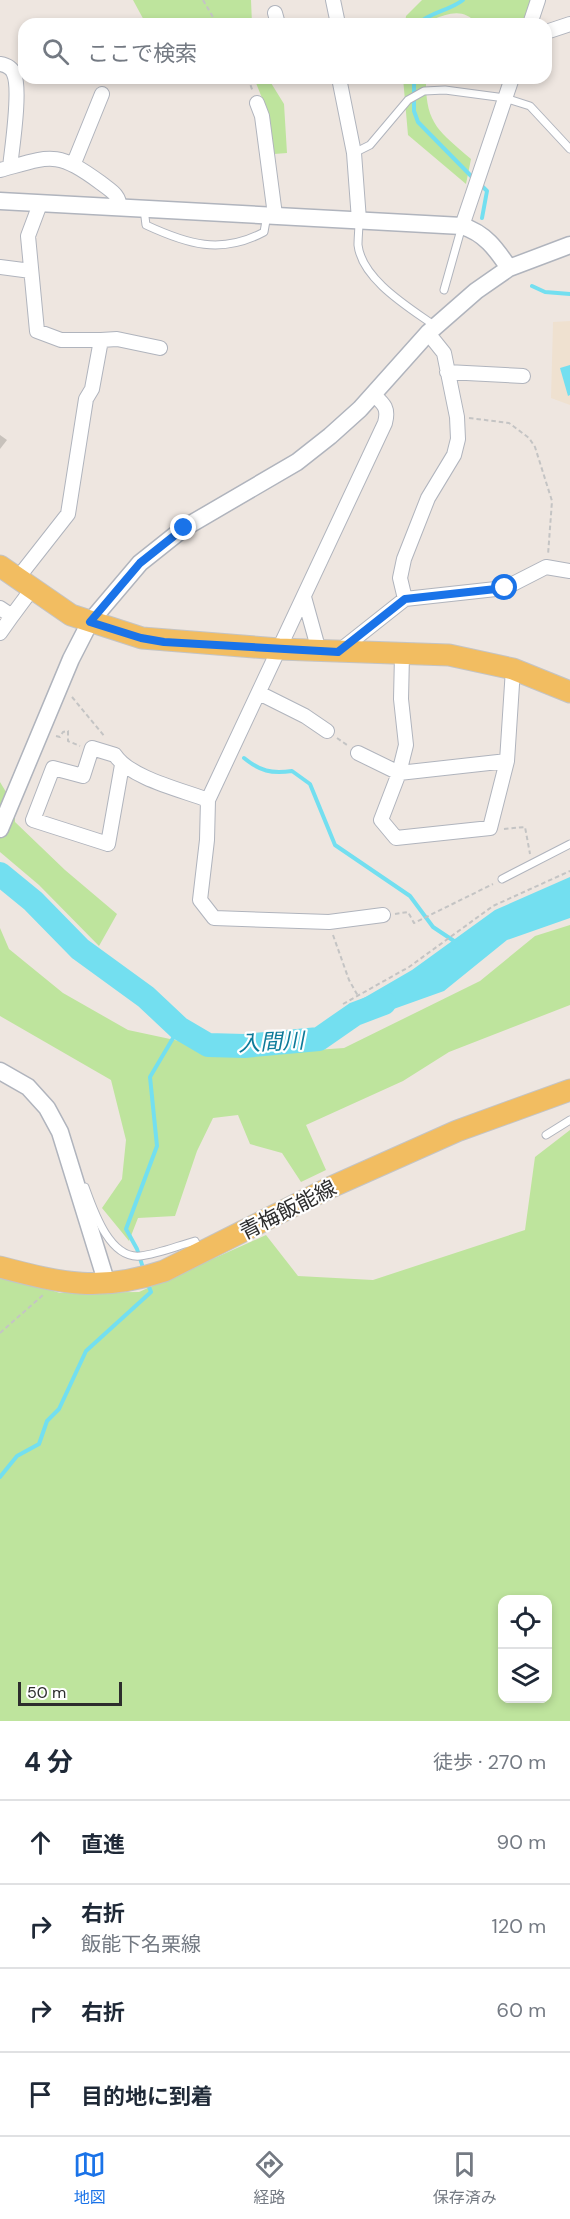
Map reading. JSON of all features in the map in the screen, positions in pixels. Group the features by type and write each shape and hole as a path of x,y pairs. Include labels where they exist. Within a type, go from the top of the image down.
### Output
{"main road":[{"path":"0,566 71,615 141,638 164,642 329,652 449,655 513,669 570,692"},
{"name":"青梅飯能線","path":"0,1267 57,1283 107,1284 164,1271 329,1188 457,1131 569,1093"}],"street":[{"path":"333,0 337,18"},
{"path":"532,18 538,0"},
{"path":"552,30 570,24"},
{"path":"0,64 8,66 15,75 17,93 5,169 44,158 74,163 117,194 120,208"},
{"path":"340,84 354,153 359,220"},
{"path":"462,226 510,84"},
{"path":"74,163 102,94"},
{"path":"257,103 262,116 271,215"},
{"path":"0,201 462,226 476,230 487,239 509,268"},
{"path":"40,204 28,236 37,331 61,340 117,339 160,348"},
{"path":"0,829 61,683 90,622 121,583 160,545 201,517 306,455 330,436 373,394 431,330 476,291 509,268 570,245"},
{"path":"0,267 31,271"},
{"path":"405,599 400,578 404,559 428,498 457,447 457,417 444,353 431,330"},
{"path":"0,633 6,612 68,514 86,399 92,388 101,340"},
{"path":"447,372 523,376"},
{"path":"373,394 386,405 388,413 385,423 208,800 207,840 200,900 214,918 329,922 383,915"},
{"path":"304,597 329,652 405,599 505,588 546,567 570,571"},
{"path":"402,655 401,699 406,745 399,773 381,820 396,838 490,828 507,760 513,669"},
{"path":"259,693 306,716 327,731"},
{"path":"119,760 118,801 108,844 33,820 53,768 83,776 92,749 119,760 208,800"},
{"path":"358,753 399,773 507,760"},
{"path":"0,1071 28,1087 47,1108 60,1132 107,1284"}],"lane":[{"path":"354,153 370,145 408,100 424,91 445,90 505,98 530,106 570,149"},
{"path":"144,209 146,225 181,242 221,245 249,240 264,232 271,215"},
{"path":"359,220 358,247 365,264 403,305 431,330"},
{"path":"444,290 462,226"},
{"path":"502,879 570,844"},
{"path":"546,1135 570,1120"},
{"path":"72,1174 79,1172 106,1236 129,1254 140,1256 195,1242 201,1254"}],"path":[{"path":"203,0 214,18"},
{"path":"457,417 509,423 529,438 535,447 552,501 546,567"},
{"path":"61,683 112,746 119,760"},
{"path":"42,731 60,738 63,732 68,731 70,744 92,749"},
{"path":"327,731 358,753"},
{"path":"519,828 525,827 532,865"},
{"path":"343,1004 409,967 494,906 569,872 570,877"},
{"path":"383,915 408,912 414,923 502,879"},
{"path":"329,922 349,980 358,996"},
{"path":"0,1333 57,1283"}],"shaded area":[{"path":"570,321 570,405 551,398 553,322"}],"green space":[{"path":"133,0 251,0 252,18 143,18"},
{"path":"422,0 538,0 532,18 470,18 456,13 437,18 406,18"},
{"path":"256,84 272,84 284,104 287,153 274,154 264,103"},
{"path":"404,84 426,84 428,106 436,125 471,159 466,184 408,135"},
{"path":"0,782 15,807 15,822 65,870 117,914 99,946 39,885 0,852"},
{"path":"570,925 570,1005 449,1052 403,1081 306,1125 326,1170 301,1182 282,1153 250,1144 238,1115 213,1118 197,1151 175,1216 138,1218 129,1241 102,1208 122,1179 126,1140 111,1080 0,1016 0,928 9,949 63,993 128,1030 245,1055 344,1048 480,981 535,936"},
{"path":"570,1130 570,1721 0,1721 0,1274 60,1293 139,1292 266,1235 298,1276 373,1280 525,1230 535,1157"}],"water":[{"path":"570,365 570,395 568,396 560,368"},
{"name":"入間川","path":"570,877 570,918 507,940 444,991 360,1021 350,1006 412,970 495,910"}],"building":[{"path":"0,435 7,440 0,449"}],"waterway":[{"path":"426,18 463,0"},
{"path":"414,84 414,111 418,122 474,179"},
{"path":"480,184 487,191 482,218"},
{"path":"532,286 545,292 570,294"},
{"path":"244,758 266,770 292,771 310,784 335,845 410,896 433,927 457,943"},
{"name":"入間川","path":"0,874 33,901 80,949 146,997 179,1028 208,1045 244,1046 319,1039 355,1014 384,1003"},
{"path":"144,1271 137,1249 126,1229 157,1146 150,1077 179,1028"},
{"path":"0,1477 17,1456 39,1444 47,1421 59,1409 86,1351 151,1292 148,1284"}],"route":[{"path":"184,528 140,563 90,622 141,638 164,642 338,652 405,599 505,588"}]}
